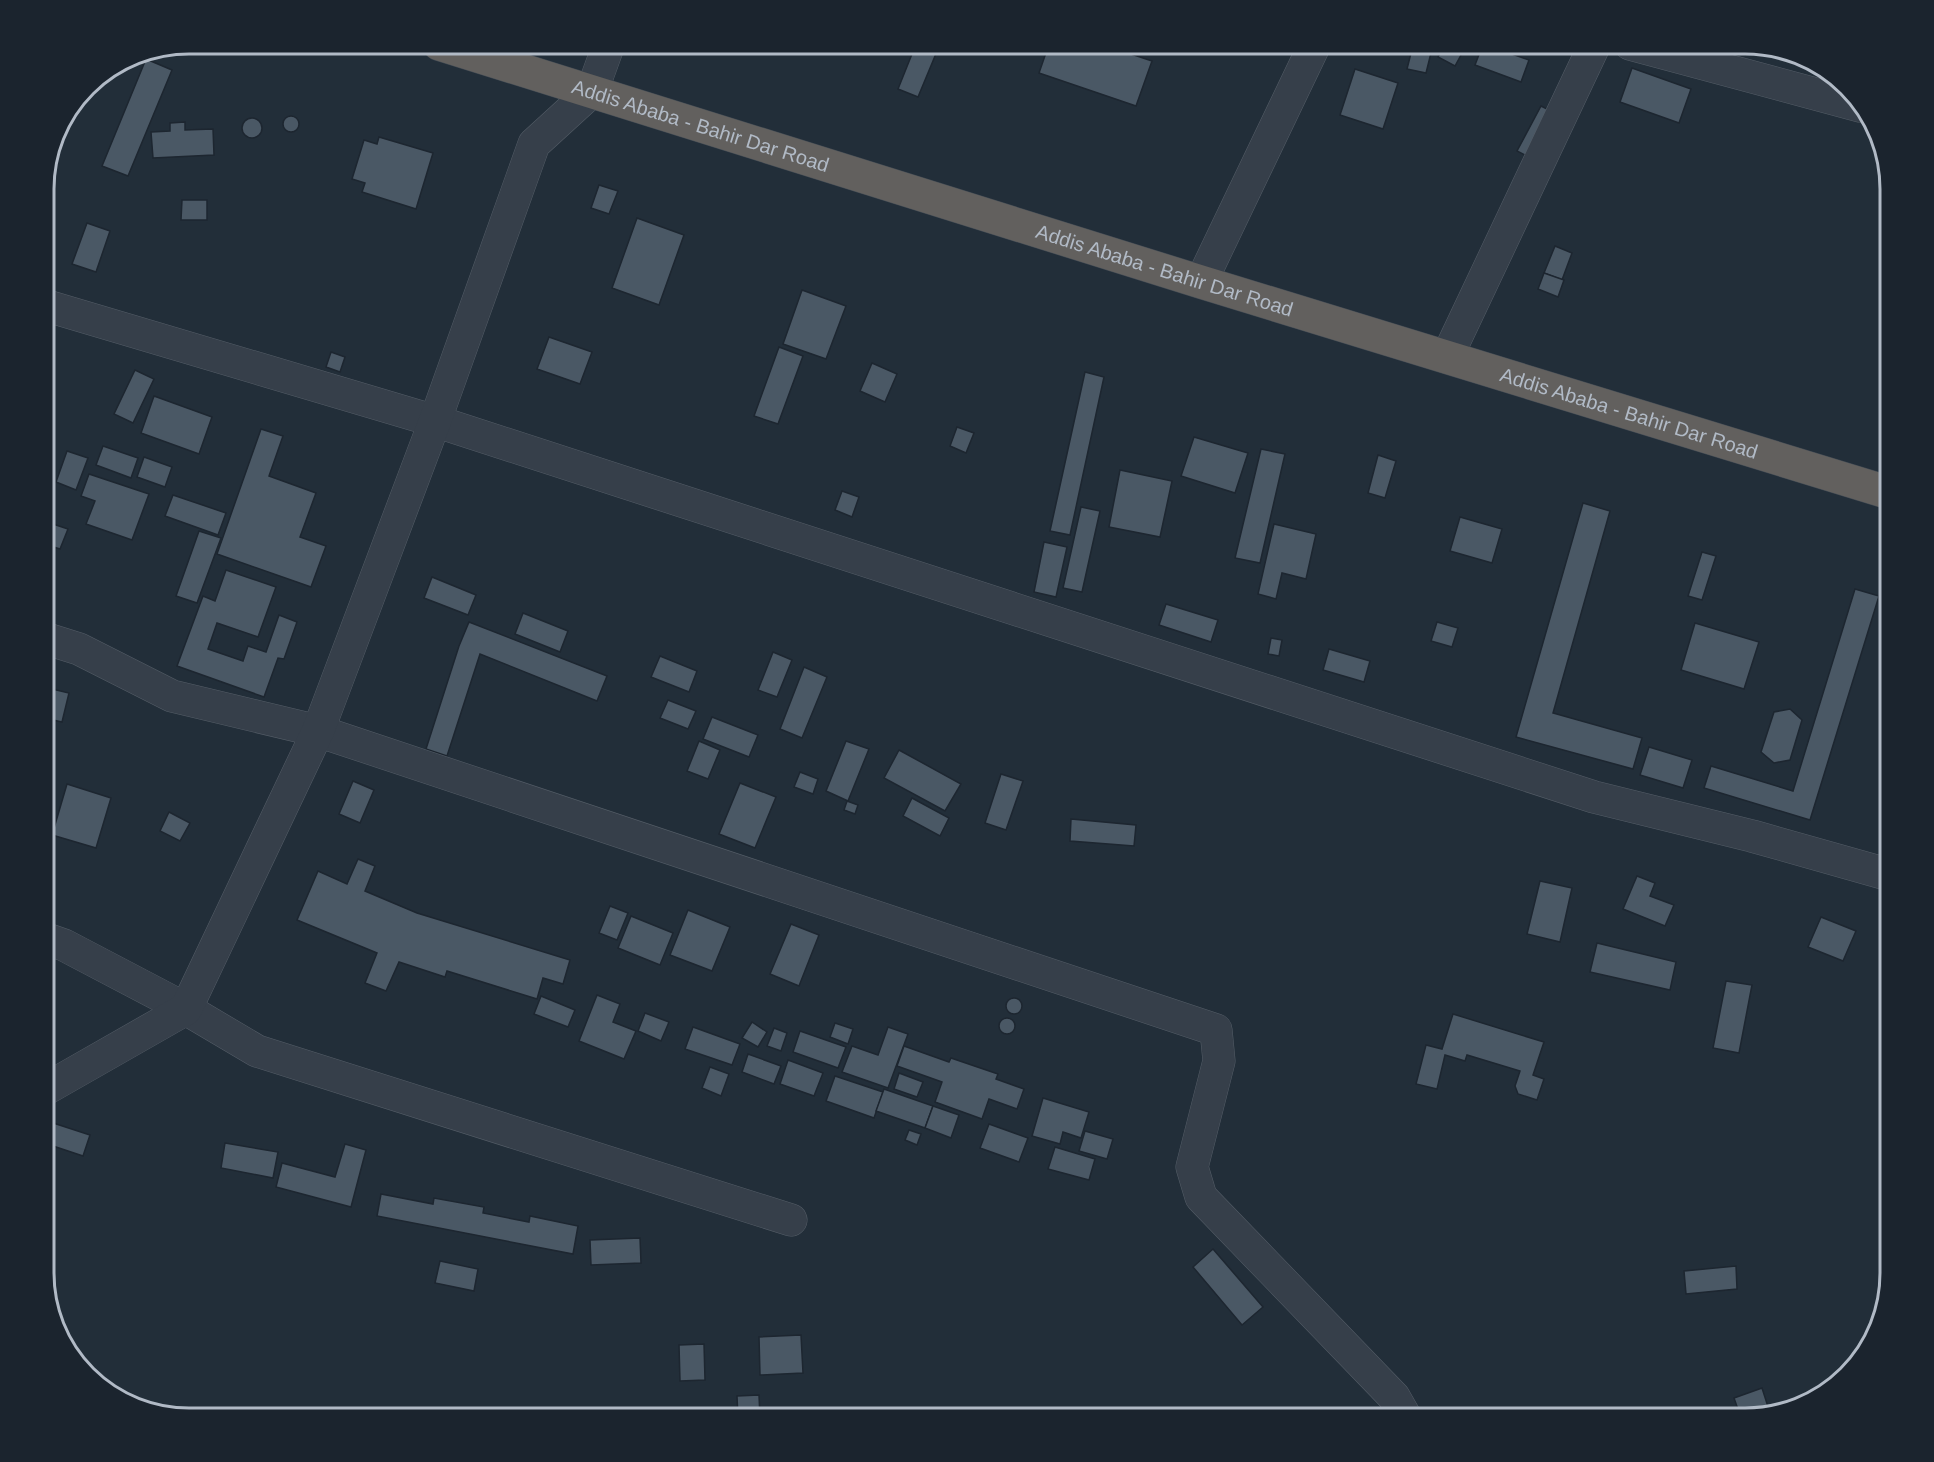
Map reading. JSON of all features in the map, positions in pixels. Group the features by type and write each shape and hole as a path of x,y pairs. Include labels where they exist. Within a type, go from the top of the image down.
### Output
{"highway":[{"name":"Addis Ababa - Bahir Dar Road","path":"472,54 1201,282 1880,490"}],"street":[{"path":"54,1084 186,1009 318,731 435,421 534,144 592,91 605,54"},
{"path":"1201,282 1310,54"},
{"path":"1447,357 1590,54"},
{"path":"1666,54 1848,103"},
{"path":"54,308 435,421 1594,797 1752,836 1880,872"},
{"path":"54,641 79,649 172,696 318,731 1216,1030 1219,1061 1192,1167 1201,1197 1394,1397 1400,1408"},
{"path":"54,942 186,1009 257,1052 791,1220"}],"building":[{"path":"912,54 936,54 918,97 898,89"},
{"path":"1046,54 1131,54 1152,61 1136,106 1039,73"},
{"path":"1411,54 1431,54 1426,73 1407,69"},
{"path":"1440,54 1462,54 1455,66 1438,57"},
{"path":"1479,54 1512,54 1529,60 1521,82 1475,65"},
{"path":"149,60 172,70 128,176 102,166 145,61"},
{"path":"1632,68 1691,89 1679,123 1620,102"},
{"path":"1355,69 1398,83 1383,129 1340,115"},
{"path":"1541,106 1557,114 1531,158 1517,151"},
{"path":"291,116 297,118 299,124 297,130 291,132 285,130 283,124 285,118"},
{"path":"252,118 259,121 262,128 259,135 252,138 245,135 242,128 245,121"},
{"path":"185,122 185,130 213,129 214,155 153,158 151,132 170,131 170,123"},
{"path":"379,137 433,153 416,209 362,192 365,183 352,179 364,140 377,144"},
{"path":"599,185 618,191 609,214 591,208"},
{"path":"182,200 207,200 207,220 181,220"},
{"path":"637,218 684,235 659,305 612,288"},
{"path":"87,223 110,231 96,272 72,264"},
{"path":"1555,246 1572,253 1562,280 1544,273"},
{"path":"1544,273 1564,280 1558,297 1538,289"},
{"path":"802,290 846,306 826,359 783,344"},
{"path":"549,337 592,352 580,384 537,369"},
{"path":"779,347 803,356 778,424 754,416"},
{"path":"331,352 345,357 340,372 326,367"},
{"path":"872,363 897,374 885,402 860,391"},
{"path":"135,370 154,379 133,423 114,414"},
{"path":"1085,372 1104,377 1070,535 1050,531"},
{"path":"154,396 212,417 199,454 141,433"},
{"path":"957,427 974,433 966,453 950,446"},
{"path":"261,429 283,436 269,476 316,493 300,537 326,546 311,587 217,554"},
{"path":"1194,437 1248,453 1235,493 1181,476"},
{"path":"103,446 138,458 131,478 96,465"},
{"path":"1261,449 1285,454 1260,563 1235,558"},
{"path":"67,451 88,458 76,490 56,482"},
{"path":"1378,455 1396,461 1385,498 1368,493"},
{"path":"144,457 172,467 165,487 137,477"},
{"path":"1120,470 1172,481 1160,537 1109,527"},
{"path":"89,474 149,494 132,540 86,524 95,501 81,496"},
{"path":"842,491 859,497 852,517 835,510"},
{"path":"173,495 226,513 218,535 165,516"},
{"path":"1583,503 1610,511 1553,713 1642,738 1633,769 1516,737"},
{"path":"1081,507 1100,511 1082,592 1063,588"},
{"path":"1460,517 1502,529 1492,563 1450,551"},
{"path":"54,524 68,529 60,549 54,547"},
{"path":"1274,524 1316,534 1306,579 1282,573 1276,599 1258,594"},
{"path":"199,531 221,538 197,603 176,596"},
{"path":"1044,542 1067,547 1056,597 1034,592"},
{"path":"1702,552 1716,556 1702,600 1688,596"},
{"path":"226,570 276,587 258,637 217,623 208,649 243,661 248,646 266,652 279,615 297,622 284,659 278,658 264,697 177,666 203,596 215,601"},
{"path":"432,577 476,595 468,615 424,598"},
{"path":"1855,589 1879,596 1810,820 1704,788 1711,766 1793,791"},
{"path":"1166,604 1218,620 1211,642 1159,625"},
{"path":"523,613 568,631 560,652 515,634"},
{"path":"469,622 607,676 597,701 480,654 447,756 426,749"},
{"path":"1437,622 1458,628 1452,647 1431,641"},
{"path":"1695,623 1759,642 1744,689 1681,670"},
{"path":"1271,638 1282,640 1279,656 1268,654"},
{"path":"1329,649 1370,661 1364,682 1323,670"},
{"path":"773,652 792,660 777,697 758,690"},
{"path":"660,656 697,671 689,692 651,677"},
{"path":"804,667 827,677 802,738 780,729"},
{"path":"54,689 69,693 62,722 54,720"},
{"path":"668,700 696,711 688,729 660,718"},
{"path":"1790,709 1802,720 1790,760 1774,763 1761,752 1774,712"},
{"path":"712,717 758,735 749,757 703,739"},
{"path":"699,741 720,750 708,779 687,771"},
{"path":"846,741 869,749 848,801 826,791"},
{"path":"1649,747 1692,760 1683,788 1640,775"},
{"path":"899,750 961,784 945,811 884,778"},
{"path":"800,772 818,779 813,794 794,787"},
{"path":"1001,774 1023,781 1006,830 985,823"},
{"path":"353,781 374,790 360,823 339,814"},
{"path":"740,783 776,797 755,848 719,834"},
{"path":"67,784 111,798 96,848 54,836 54,828"},
{"path":"912,798 949,818 940,836 903,816"},
{"path":"847,801 858,805 855,814 844,810"},
{"path":"169,812 190,823 180,841 160,831"},
{"path":"1071,819 1136,825 1134,846 1070,841"},
{"path":"358,859 375,866 365,891 417,913 570,960 563,984 543,978 537,999 447,971 445,977 399,962 386,991 365,983 377,953 297,920 318,871 347,884"},
{"path":"1637,876 1655,883 1650,896 1674,905 1665,926 1623,909"},
{"path":"1540,881 1572,888 1560,942 1527,934"},
{"path":"610,906 628,913 617,940 599,933"},
{"path":"688,910 730,927 712,971 670,955"},
{"path":"631,916 673,933 660,965 618,948"},
{"path":"1821,917 1856,931 1843,961 1808,947"},
{"path":"791,924 819,935 799,986 770,974"},
{"path":"1597,943 1676,962 1670,990 1590,972"},
{"path":"1726,981 1752,985 1739,1053 1713,1048"},
{"path":"597,995 620,1004 613,1022 636,1031 624,1059 579,1041"},
{"path":"541,996 575,1010 568,1027 534,1014"},
{"path":"1011,998 1017,998 1022,1006 1020,1012 1011,1014 1006,1009 1006,1003"},
{"path":"645,1013 669,1022 661,1041 638,1031"},
{"path":"1453,1014 1544,1042 1533,1075 1544,1079 1537,1100 1518,1094 1515,1086 1520,1071 1467,1055 1465,1061 1445,1055 1437,1089 1416,1084 1426,1045 1442,1049"},
{"path":"1004,1018 1010,1018 1015,1026 1013,1032 1004,1034 999,1029 999,1023"},
{"path":"752,1022 767,1032 758,1047 742,1038"},
{"path":"835,1023 853,1029 848,1044 830,1037"},
{"path":"693,1027 740,1044 732,1065 685,1049"},
{"path":"888,1027 908,1034 888,1088 842,1072 852,1046 878,1055"},
{"path":"774,1028 787,1033 781,1051 767,1046"},
{"path":"800,1031 846,1047 838,1068 793,1052"},
{"path":"904,1046 949,1062 951,1058 998,1074 996,1079 1024,1089 1017,1109 989,1099 982,1119 935,1102 942,1082 897,1066"},
{"path":"748,1054 781,1066 774,1084 742,1072"},
{"path":"788,1060 823,1073 814,1096 780,1084"},
{"path":"710,1067 729,1074 721,1096 702,1088"},
{"path":"899,1073 923,1082 917,1097 894,1089"},
{"path":"835,1076 883,1092 874,1118 826,1101"},
{"path":"884,1089 933,1106 925,1128 876,1111"},
{"path":"1043,1098 1089,1112 1081,1138 1063,1132 1060,1144 1032,1136"},
{"path":"933,1106 959,1115 951,1138 925,1128"},
{"path":"54,1123 90,1135 83,1156 54,1146"},
{"path":"989,1124 1028,1138 1019,1162 980,1148"},
{"path":"909,1130 921,1134 917,1145 905,1140"},
{"path":"1085,1131 1113,1139 1107,1159 1079,1151"},
{"path":"225,1143 278,1152 273,1178 221,1168"},
{"path":"345,1144 366,1150 351,1207 276,1187 282,1163 335,1177"},
{"path":"1055,1147 1095,1159 1089,1180 1048,1169"},
{"path":"381,1194 433,1204 434,1198 484,1207 483,1213 529,1222 530,1216 578,1226 573,1254 377,1216"},
{"path":"640,1238 641,1263 591,1265 590,1240"},
{"path":"1213,1249 1263,1307 1242,1325 1193,1267"},
{"path":"440,1261 478,1269 474,1291 435,1283"},
{"path":"1736,1266 1737,1289 1686,1294 1684,1271"},
{"path":"801,1335 803,1373 760,1375 759,1337"},
{"path":"704,1344 705,1380 680,1381 679,1345"},
{"path":"1762,1388 1768,1406 1738,1408 1734,1398"},
{"path":"759,1395 760,1408 738,1408 737,1396"}]}
